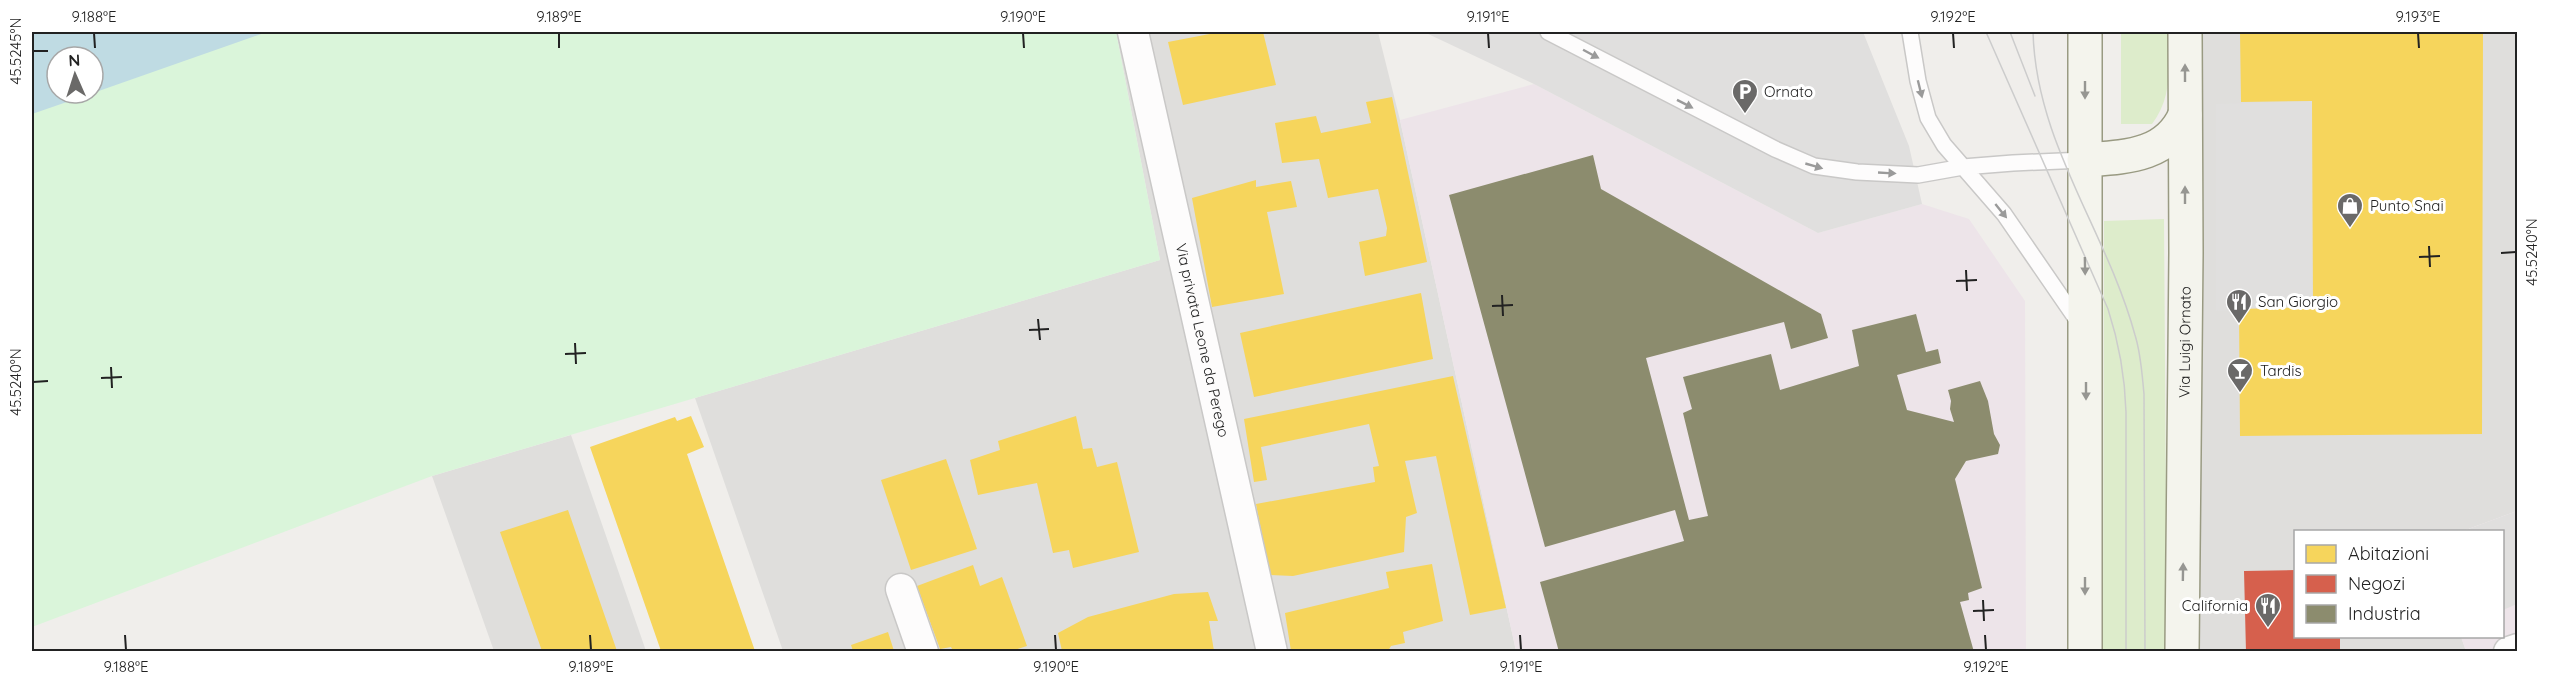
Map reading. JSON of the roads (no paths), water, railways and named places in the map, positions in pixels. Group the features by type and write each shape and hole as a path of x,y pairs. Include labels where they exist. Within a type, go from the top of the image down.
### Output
{"main road":[{"path":"2085,32 2085,651"},
{"name":"Via Luigi Ornato","path":"2182,651 2186,265 2185,32"},
{"path":"2084,160 2126,157 2154,149 2172,136 2185,115"}],"street":[{"name":"Via privata Leone da Perego","path":"1133,32 1272,651"},
{"path":"901,589 923,651"},
{"path":"2509,651 2517,649"}],"lane":[{"path":"1548,32 1775,149 1814,166 1857,172 1918,175 1963,167 2084,160"},
{"path":"1910,32 1918,81 1928,118 1944,145 2004,214 2086,333"}],"water":[{"path":"32,32 267,32 105,89 105,45 45,45 45,105 58,105 32,114"}],"tram line":[{"path":"1986,32 2108,309 2118,347 2126,412 2126,652"},
{"path":"2010,32 2035,96"},
{"path":"2033,32 2037,73 2046,112 2074,186 2122,296 2139,349 2144,394 2145,652"}],"place":[{"name":"Ornato","path":"1745,115"},
{"name":"Punto Snai","path":"2350,229"},
{"name":"San Giorgio","path":"2239,325"},
{"name":"Tardis","path":"2240,394"},
{"name":"California","path":"2268,629"}]}
